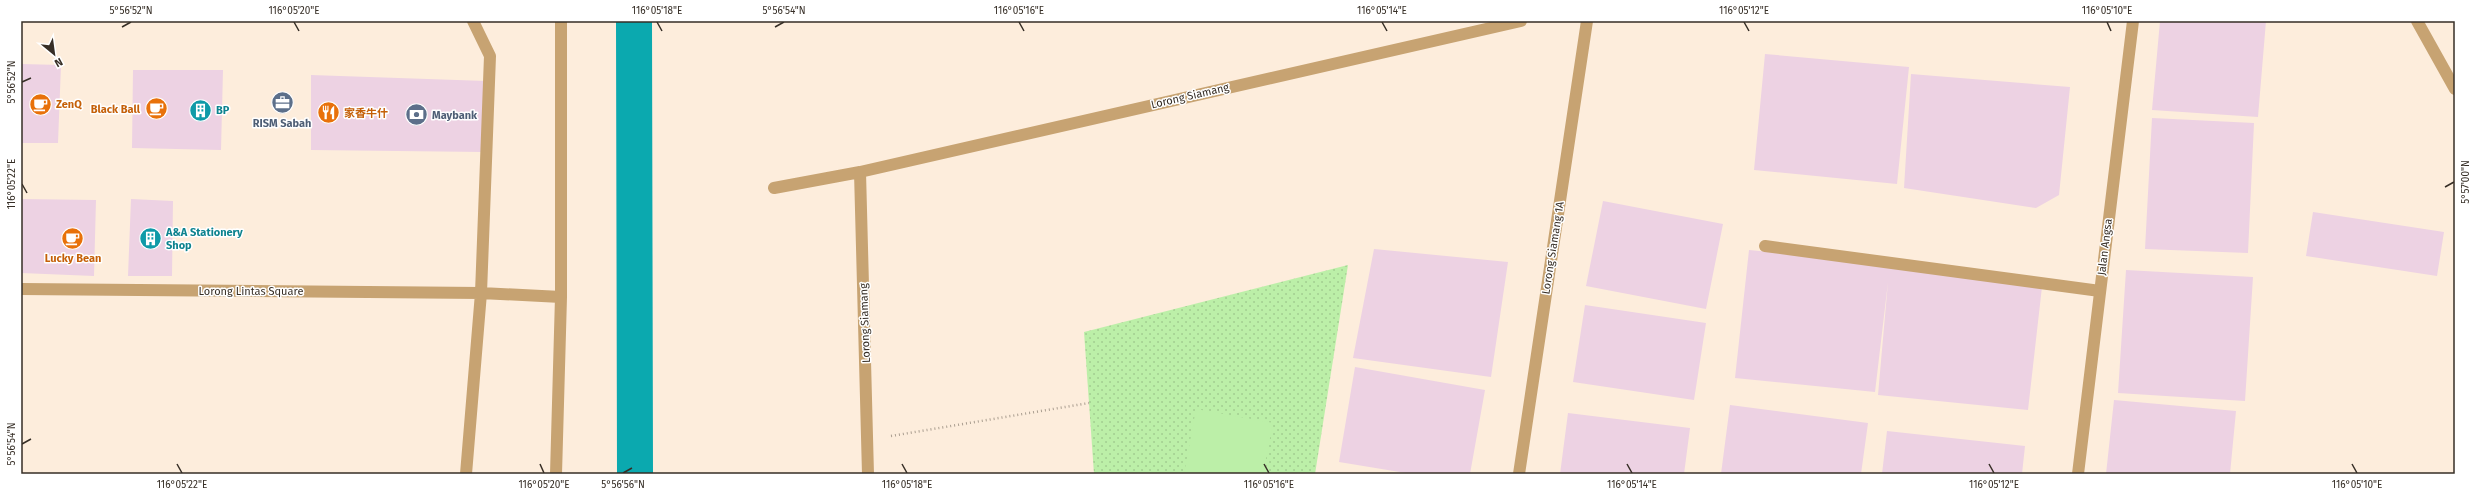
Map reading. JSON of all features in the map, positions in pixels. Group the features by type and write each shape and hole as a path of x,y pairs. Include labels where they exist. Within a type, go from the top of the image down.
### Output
{"street":[{"path":"466,474 481,293 490,56 473,21"},
{"name":"Lorong Siamang","path":"774,188 860,172 1521,21"},
{"name":"Lorong Siamang 1A","path":"1519,474 1587,21"},
{"name":"Jalan Angsa","path":"2078,474 2133,21"},
{"path":"2417,21 2455,89"},
{"path":"556,474 561,297 559,24"},
{"name":"Lorong Siamang","path":"860,172 868,474"},
{"path":"1765,246 2100,291"},
{"name":"Lorong Lintas Square","path":"21,289 481,293 561,297"}],"path":[{"path":"868,440 1089,402"}],"green space":[{"path":"1348,265 1315,474 1094,474 1084,332"},
{"path":"1196,409 1273,423 1263,474 1184,474"}],"building":[{"path":"2160,21 2266,21 2258,117 2152,110"},
{"path":"1765,54 1909,67 1897,184 1754,170"},
{"name":"ZenQ","path":"21,64 61,65 58,143 21,143"},
{"path":"133,70 223,70 221,150 132,148"},
{"path":"1911,74 2070,87 2059,195 2036,208 1904,188"},
{"name":"Maybank","path":"311,75 486,81 483,152 311,150"},
{"path":"2152,118 2254,123 2248,253 2145,249"},
{"path":"21,199 96,200 94,276 21,273"},
{"name":"A&A Stationery Shop","path":"131,199 173,201 172,276 128,276"},
{"path":"1603,201 1723,224 1706,309 1586,286"},
{"path":"2313,212 2444,232 2437,276 2306,256"},
{"path":"1374,249 1508,262 1491,377 1353,358"},
{"path":"1749,250 2043,278 2028,410 1878,395 1888,282 1875,392 1735,378"},
{"path":"2126,270 2253,277 2245,401 2118,393"},
{"path":"1585,305 1706,323 1694,400 1573,382"},
{"path":"1355,367 1485,390 1470,474 1412,474 1339,462"},
{"path":"2114,400 2236,411 2230,474 2106,474"},
{"path":"1730,405 1868,423 1861,474 1721,474"},
{"path":"1568,413 1690,428 1684,474 1560,474"},
{"path":"1887,431 2025,446 2022,474 1882,474"}],"waterway":[{"path":"634,21 635,474"}],"place":[{"name":"RISM Sabah","path":"282,103"},
{"name":"ZenQ","path":"40,104"},
{"name":"Black Ball","path":"156,109"},
{"name":"BP","path":"201,110"},
{"name":"家香牛什","path":"329,113"},
{"name":"Maybank","path":"416,115"},
{"name":"Lucky Bean","path":"73,238"},
{"name":"A&A Stationery Shop","path":"151,238"}]}
